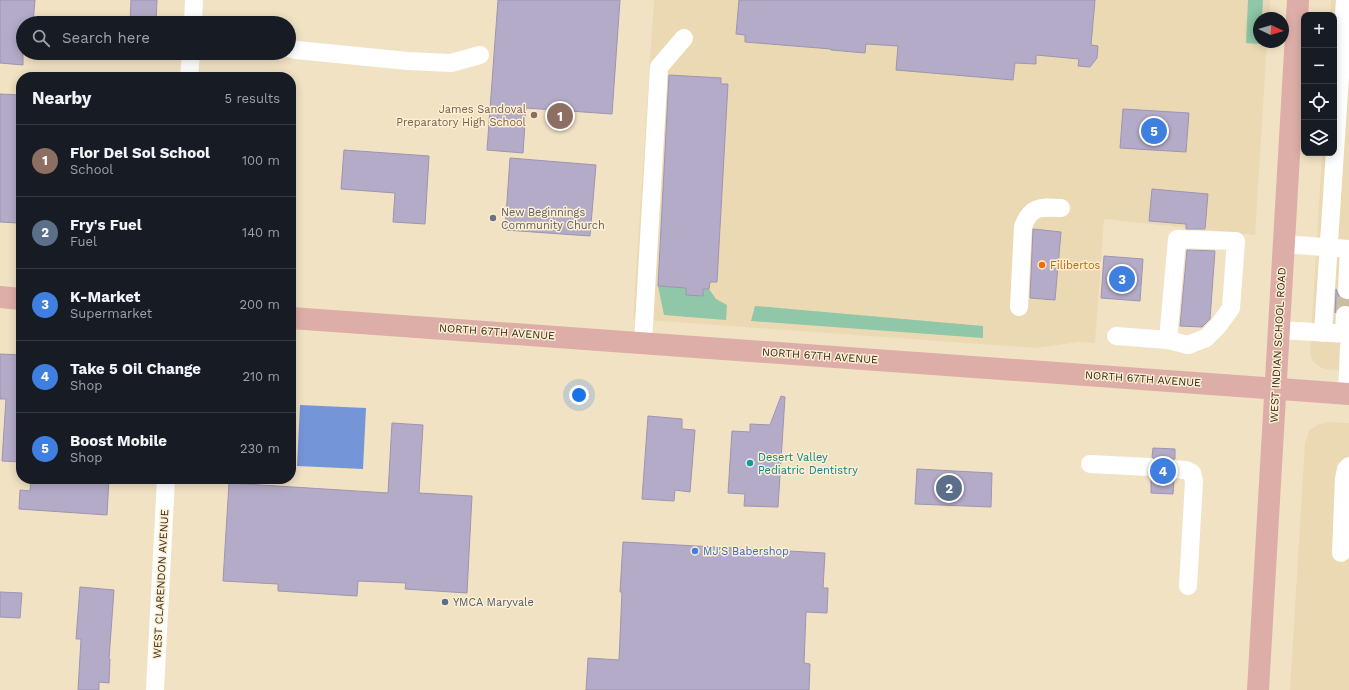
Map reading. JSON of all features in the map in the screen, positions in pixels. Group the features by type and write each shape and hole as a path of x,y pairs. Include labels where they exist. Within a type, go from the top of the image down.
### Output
{"main road":[{"name":"WEST INDIAN SCHOOL ROAD","path":"1258,690 1298,0"},
{"path":"0,297 16,299"},
{"name":"NORTH 67TH AVENUE","path":"296,318 643,342 855,359 1348,394"}],"street":[{"path":"193,16 194,0"},
{"path":"1323,333 1345,0"},
{"path":"643,342 659,67 684,38"},
{"path":"296,50 451,63 480,55"},
{"path":"189,72 190,60"},
{"path":"1019,307 1023,227 1027,217 1035,210 1047,207 1061,208"},
{"path":"1116,336 1168,340 1188,345 1206,338 1218,326 1231,308 1236,241 1177,239 1168,340"},
{"path":"1284,244 1349,249 1347,290"},
{"path":"1345,315 1348,394"},
{"path":"1279,330 1323,333 1347,338"},
{"path":"1090,464 1149,467"},
{"path":"1341,553 1344,479 1346,469 1349,466"},
{"path":"1172,469 1186,470 1192,474 1194,481 1188,586"},
{"name":"WEST CLARENDON AVENUE","path":"155,690 166,484"}],"shaded area":[{"path":"654,0 1270,0 1269,12 1253,12 1253,48 1267,48 1255,235 1104,219 1095,343 1079,342 1036,348 633,319"},
{"path":"1331,0 1349,0 1349,371 1320,367 1314,362 1310,355 1322,156 1337,156 1337,12 1330,12"},
{"path":"1329,422 1349,423 1349,690 1290,690 1305,443 1309,431 1317,425"}],"green space":[{"path":"1248,0 1263,0 1262,12 1253,12 1253,44 1246,43"},
{"path":"658,286 686,288 686,295 702,296 703,289 709,289 716,299 727,305 726,320 664,315"},
{"path":"755,306 983,326 983,338 751,321"}],"water":[{"path":"300,405 366,408 363,469 297,466"}],"building":[{"path":"0,0 35,0 34,16 16,16 16,60 23,60 23,65 0,63"},
{"path":"131,0 157,0 156,16 130,16"},
{"path":"498,0 620,0 612,114 526,108 523,153 487,150"},
{"path":"739,0 1095,0 1091,45 1098,46 1097,58 1090,67 1078,66 1079,59 1036,55 1036,64 1015,63 1013,80 896,70 898,46 866,44 865,53 745,42 745,35 736,34"},
{"path":"669,75 721,78 721,84 728,84 717,282 710,282 709,289 703,289 703,296 686,295 686,288 658,286"},
{"path":"0,94 16,95 16,223 0,222"},
{"path":"1123,109 1189,113 1186,152 1120,148"},
{"path":"344,150 429,156 425,224 393,222 395,193 341,189"},
{"path":"510,158 596,165 590,236 505,230"},
{"path":"1152,189 1208,194 1205,229 1186,229 1186,224 1149,221"},
{"name":"Filibertos","path":"1033,229 1061,232 1055,300 1030,298"},
{"path":"1187,250 1215,251 1210,319 1202,327 1180,326"},
{"path":"1104,256 1143,259 1140,301 1101,298"},
{"path":"1336,289 1341,299 1349,300 1349,306 1340,306 1336,309 1335,313"},
{"path":"0,354 16,355 16,462 2,461 6,399 0,399"},
{"name":"Desert Valley Pediatric Dentistry","path":"781,396 785,397 778,507 744,506 745,494 728,493 732,431 750,432 750,424 770,425"},
{"path":"648,416 682,419 682,429 695,430 690,492 675,490 674,501 642,499"},
{"name":"YMCA Maryvale","path":"392,423 423,425 419,493 472,496 467,593 405,589 406,583 358,581 357,596 278,591 278,584 223,581 229,484 388,493"},
{"path":"1153,448 1175,449 1175,459 1166,460 1162,464 1161,469 1162,474 1165,477 1174,480 1173,494 1151,493 1151,477 1158,473 1159,467 1158,462 1152,457"},
{"path":"917,469 992,473 991,507 915,504"},
{"path":"31,484 109,484 107,515 19,509 20,490 30,491"},
{"path":"623,542 825,553 823,588 828,588 827,613 806,612 804,663 810,664 809,690 586,690 588,658 619,660 622,592 620,592"},
{"path":"80,587 114,590 109,659 109,683 99,682 99,690 78,690 81,639 76,639"},
{"path":"0,592 22,593 20,618 0,617"}],"tunnel":[{"path":"1345,315 1347,290"}],"place":[{"name":"James Sandoval Preparatory High School","path":"534,115"},
{"name":"Flor Del Sol School","path":"560,116"},
{"name":"Boost Mobile","path":"1154,131"},
{"name":"New Beginnings Community Church","path":"493,218"},
{"name":"Filibertos","path":"1042,265"},
{"name":"K-Market","path":"1122,279"},
{"name":"Desert Valley Pediatric Dentistry","path":"750,463"},
{"name":"Take 5 Oil Change","path":"1163,471"},
{"name":"Fry's Fuel","path":"949,488"},
{"name":"MJ'S Babershop","path":"695,551"},
{"name":"YMCA Maryvale","path":"445,602"}]}
